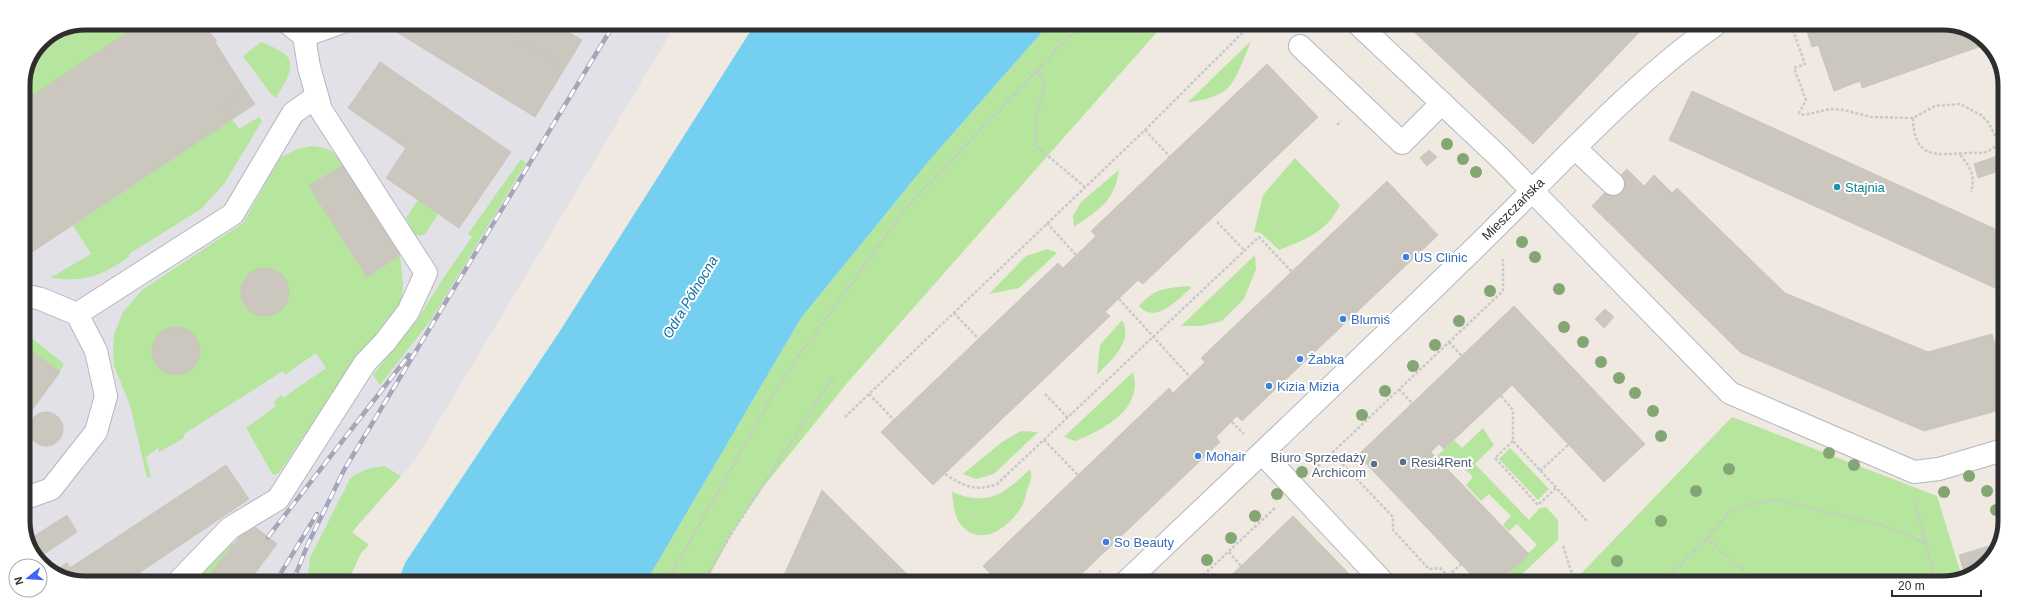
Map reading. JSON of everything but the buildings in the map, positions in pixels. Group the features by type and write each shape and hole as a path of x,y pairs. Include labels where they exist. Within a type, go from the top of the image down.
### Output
{"street":[{"path":"184,576 230,528 278,498 365,363 408,312 426,273 321,110 309,67 296,30"},
{"path":"1364,30 1532,191 1730,393 1914,472 1939,469 1998,451"},
{"name":"Mieszczańska","path":"1132,576 1262,453 1575,148 1671,58 1707,30"},
{"path":"1300,46 1402,143 1442,103"},
{"path":"77,314 233,214 293,113 317,96"},
{"path":"1575,148 1613,184"},
{"path":"30,297 41,299 77,314 96,352 106,396 96,432 51,489 30,496"},
{"path":"1262,453 1377,576"}],"path":[{"path":"670,576 782,379 907,207 1075,30"},
{"path":"845,417 1145,130 1245,30"},
{"path":"1793,30 1805,64 1794,68 1806,100 1799,113 1804,115 1830,109 1844,110 1871,118 1913,118 1934,106 1960,104 1981,115 1995,133 1998,144 1985,154 1930,154 1924,150 1916,139 1913,118"},
{"path":"1037,71 1045,84 1036,117 1035,145 1085,187"},
{"path":"1145,130 1185,172"},
{"path":"1960,155 1972,173 1974,181 1971,192"},
{"path":"1217,222 1245,250"},
{"path":"1047,223 1076,255"},
{"path":"945,474 958,483 970,487 986,489 998,484 1259,237 1292,272"},
{"path":"1204,575 1503,291 1503,256"},
{"path":"1119,299 1190,377"},
{"path":"954,313 992,353"},
{"path":"1449,342 1462,356"},
{"path":"707,576 733,531 834,376"},
{"path":"1399,389 1412,403"},
{"path":"869,394 894,420"},
{"path":"1045,394 1068,418"},
{"path":"1501,396 1513,410 1513,441 1588,522"},
{"path":"1044,440 1078,475"},
{"path":"1513,441 1495,458 1538,505 1556,488"},
{"path":"1540,471 1568,444"},
{"path":"1332,453 1394,517 1393,530 1429,569 1440,568 1448,576 1461,564"},
{"path":"1914,472 1912,489 1934,576"},
{"path":"1668,576 1707,538 1731,510 1753,503 1778,500 1889,527 1927,544"},
{"path":"1707,538 1749,576"},
{"path":"1563,546 1573,576"},
{"path":"1228,552 1241,566"}],"shaded area":[{"path":"85,30 672,30 416,459 313,576 77,576 54,567 48,561 48,558 44,558 41,555 34,542 30,525 30,85 31,74 39,54 54,39 74,31"}],"green space":[{"path":"132,30 30,97 31,74 34,64 39,54 54,39 74,31"},
{"path":"1044,30 1159,30 848,382 764,486 733,531 709,576 650,576 801,318 928,162"},
{"path":"1251,41 1238,72 1228,88 1220,94 1209,98 1188,102"},
{"path":"261,42 282,52 288,58 290,63 290,70 276,98 271,94 243,56"},
{"path":"259,117 262,121 224,184 201,209 129,254 129,257 109,269 84,278 50,278 91,254 73,225 232,119 239,129"},
{"path":"313,146 331,151 337,156 343,165 309,186 367,277 400,255 403,285 401,304 394,317 355,359 279,473 273,475 246,428 276,406 274,401 281,395 283,398 326,368 316,353 285,375 283,371 184,434 184,438 159,452 158,448 146,457 151,477 147,478 130,405 114,366 114,335 123,312 142,290 243,223 280,158 297,149"},
{"path":"1295,158 1340,205 1335,214 1315,234 1279,250 1261,233 1254,232 1263,195"},
{"path":"521,159 526,163 431,320 380,385 373,375 418,319 442,280 472,237 468,234"},
{"path":"1119,170 1117,181 1109,198 1098,210 1074,227 1073,216 1081,202"},
{"path":"418,200 438,214 426,233 421,236 415,235 406,218"},
{"path":"1048,249 1057,253 1019,288 989,294 1026,256"},
{"path":"1255,255 1256,269 1244,299 1222,321 1202,326 1181,326"},
{"path":"1189,286 1191,288 1180,298 1159,312 1152,313 1139,306 1150,296 1161,290"},
{"path":"1122,320 1125,328 1123,343 1114,357 1097,375 1100,345"},
{"path":"30,337 64,364 60,372 30,350"},
{"path":"1133,372 1135,385 1133,397 1119,416 1097,431 1075,441 1064,437"},
{"path":"1732,417 1937,496 1961,573 1951,576 1579,576"},
{"path":"1483,428 1494,445 1475,464 1529,520 1540,508 1546,507 1558,520 1558,540 1520,576 1512,576 1509,572 1537,545 1517,524 1509,531 1503,525 1511,516 1489,494 1481,501 1466,485 1473,477 1453,457 1444,465 1436,457 1454,440 1462,448"},
{"path":"1021,431 1038,432 994,474 976,479 963,474 1002,442"},
{"path":"1510,448 1549,489 1538,500 1499,459"},
{"path":"384,466 401,476 352,532 369,545 361,553 350,576 308,576 310,558 351,477 367,469"},
{"path":"1030,469 1031,479 1023,504 1018,513 1003,527 985,535 976,535 967,530 959,522 953,504 952,492 976,498 995,496 1012,485"},
{"path":"227,541 234,544 209,576 196,576"}],"water":[{"name":"Odra Północna","path":"751,30 1044,30 928,162 801,318 650,576 400,576 405,563 560,331"}],"railway":[{"path":"295,576 308,544 344,470 610,30"},
{"path":"268,537 409,355"},
{"path":"279,576 317,514"}],"place":[{"name":"Stajnia","path":"1837,187"},
{"name":"US Clinic","path":"1406,257"},
{"name":"Blumiś","path":"1343,319"},
{"name":"Żabka","path":"1300,359"},
{"name":"Kizia Mizia","path":"1269,386"},
{"name":"Mohair","path":"1198,456"},
{"name":"Resi4Rent","path":"1403,462"},
{"name":"Biuro Sprzedaży Archicom","path":"1374,464"},
{"name":"So Beauty","path":"1106,542"}]}
